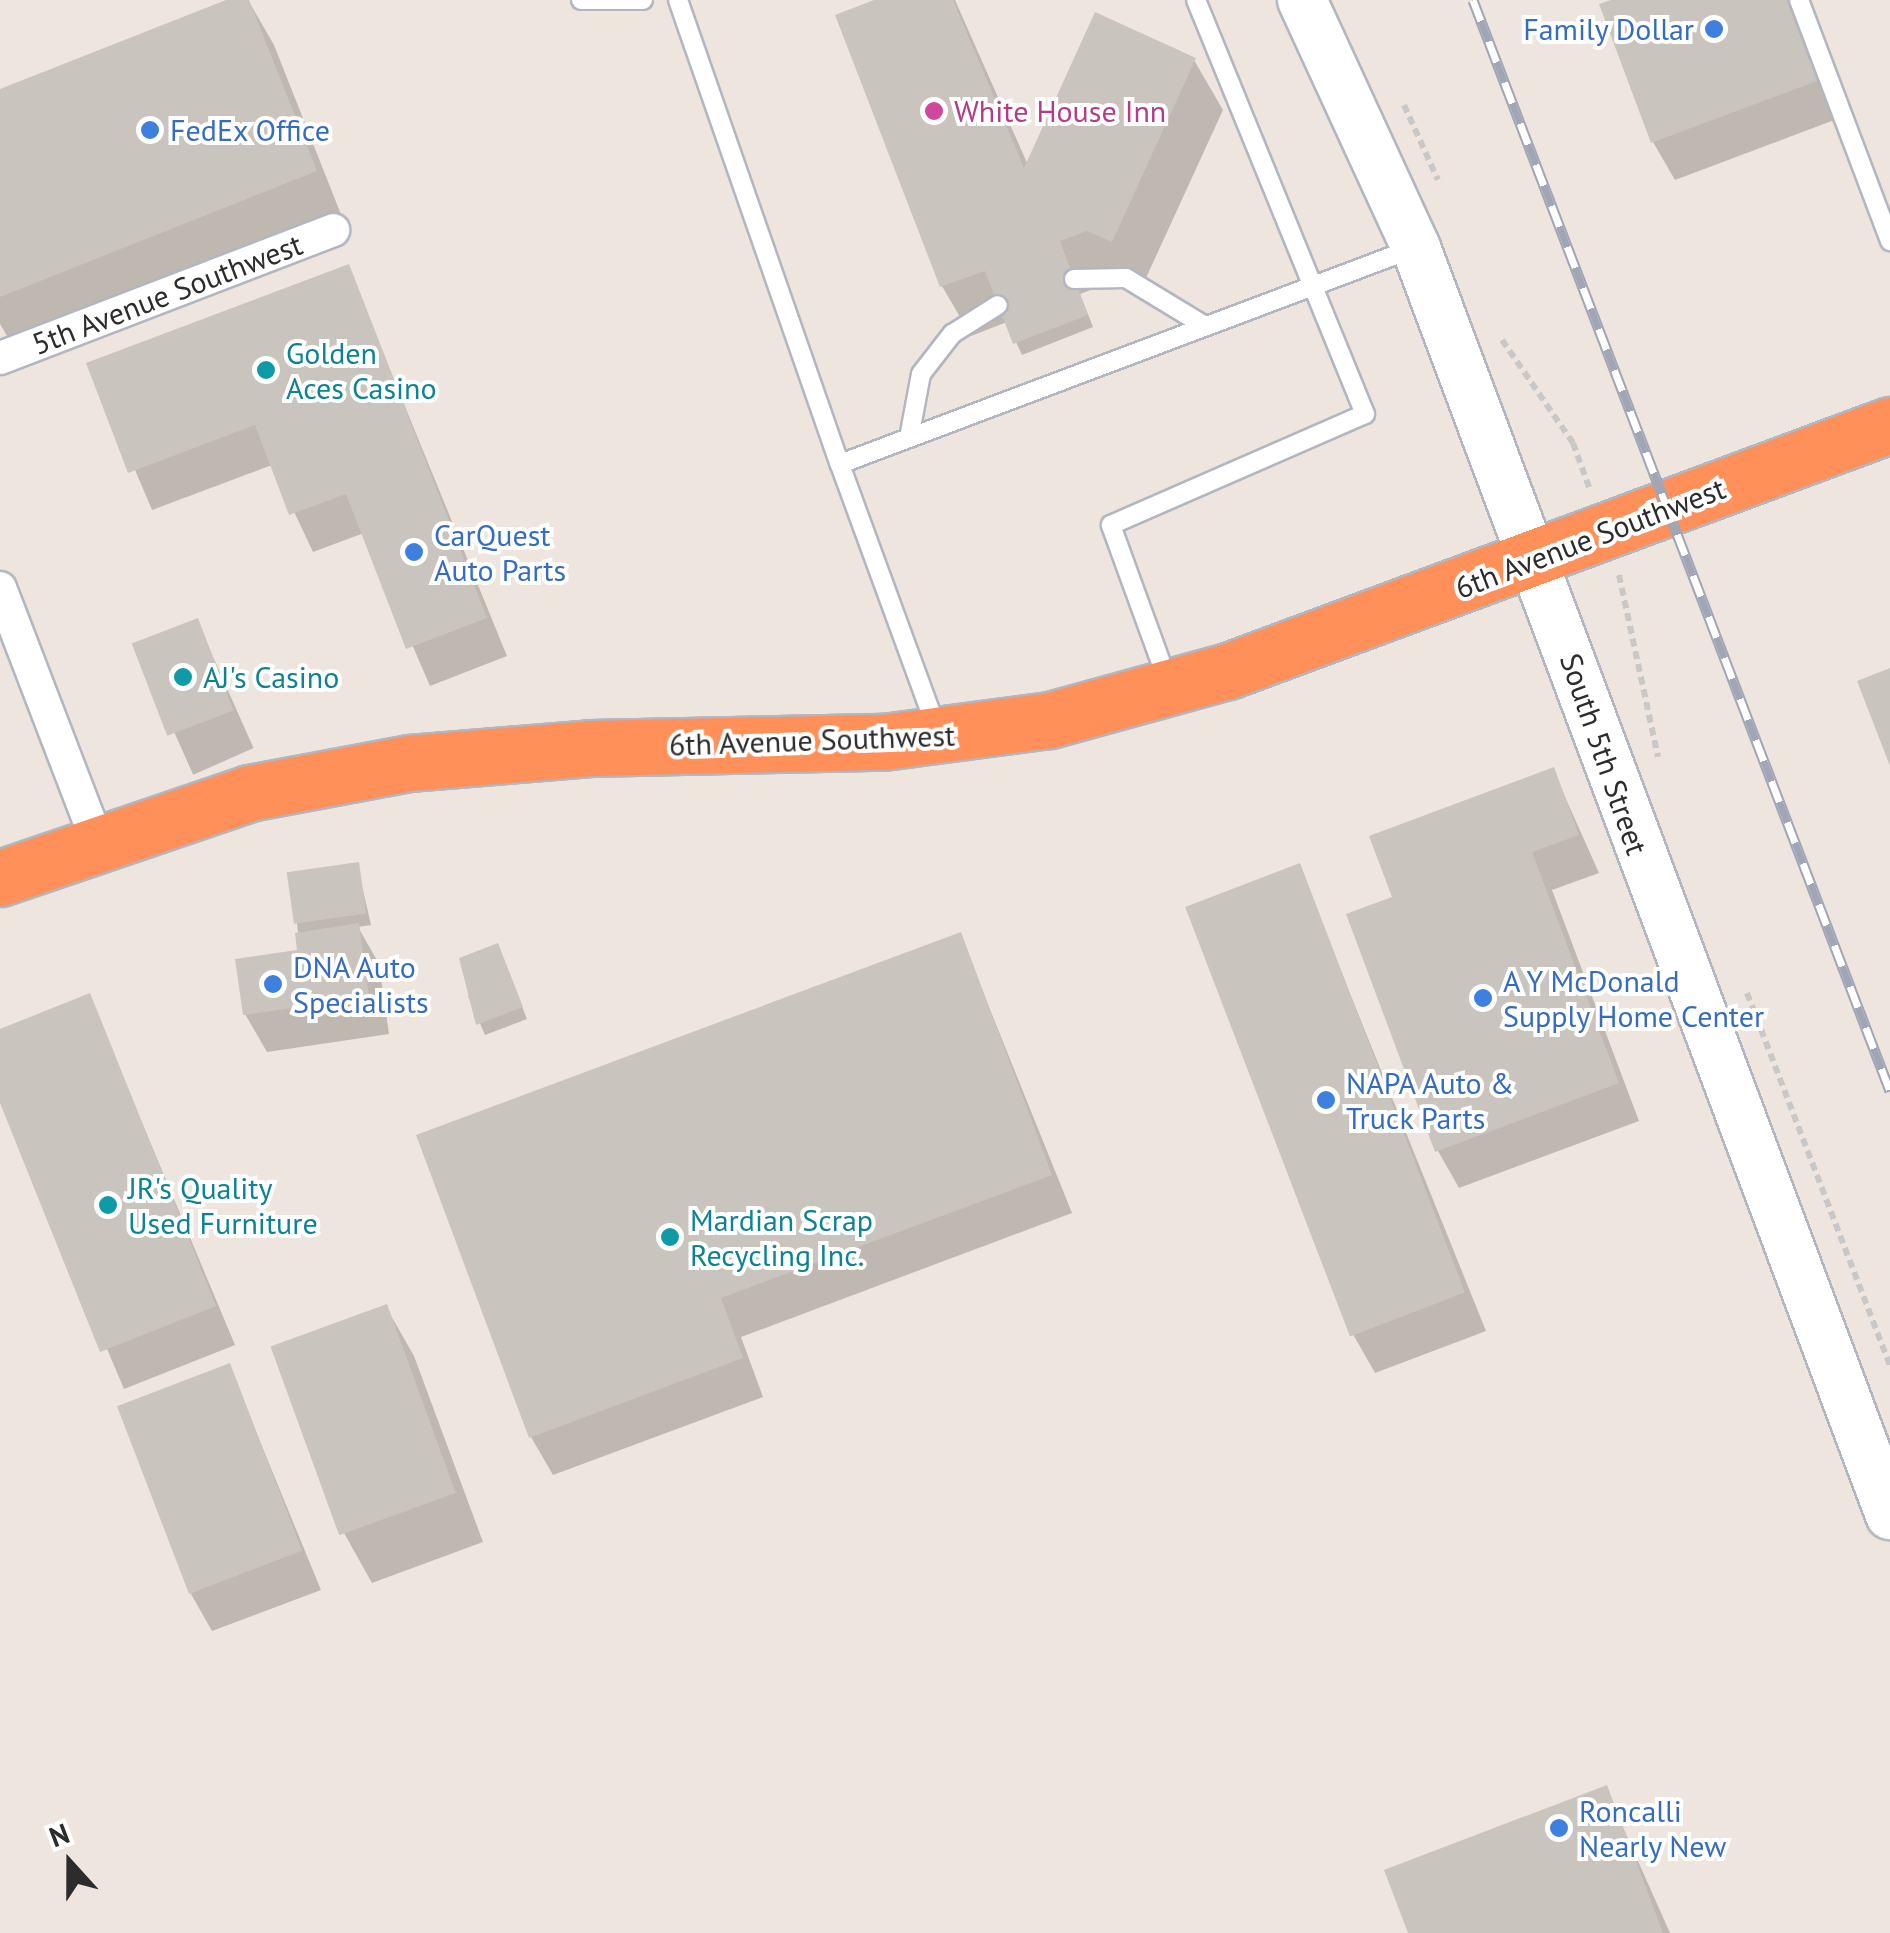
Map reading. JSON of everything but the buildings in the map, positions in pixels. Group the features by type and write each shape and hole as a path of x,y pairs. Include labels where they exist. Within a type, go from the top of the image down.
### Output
{"highway":[{"name":"6th Avenue Southwest","path":"0,878 98,841 249,793 409,762 939,737 1170,687 1535,558 1890,425"}],"main road":[{"name":"South 5th Street","path":"1302,0 1416,248 1890,1516"}],"street":[{"name":"5th Avenue Southwest","path":"0,358 333,230"},
{"path":"0,588 98,841"}],"lane":[{"path":"581,0 642,0"},
{"path":"678,0 939,737"},
{"path":"1170,687 1110,524 1365,414 1316,286 1196,0"},
{"path":"1799,0 1890,241"},
{"path":"840,464 1416,248"},
{"path":"1074,279 1126,278 1205,326"},
{"path":"909,438 921,374 952,334 998,305"}],"path":[{"path":"1640,646 1660,762"},
{"path":"1742,981 1890,1366"}],"railway":[{"path":"1473,0 1890,1091"}],"place":[{"name":"Family Dollar","path":"1714,29"},
{"name":"White House Inn","path":"934,111"},
{"name":"FedEx Office","path":"150,130"},
{"name":"Golden Aces Casino","path":"266,370"},
{"name":"CarQuest Auto Parts","path":"414,552"},
{"name":"AJ's Casino","path":"183,677"},
{"name":"DNA Auto Specialists","path":"273,984"},
{"name":"A Y McDonald Supply Home Center","path":"1483,998"},
{"name":"NAPA Auto & Truck Parts","path":"1326,1100"},
{"name":"JR's Quality Used Furniture","path":"108,1205"},
{"name":"Mardian Scrap Recycling Inc.","path":"670,1237"},
{"name":"Roncalli Nearly New","path":"1559,1828"}]}
